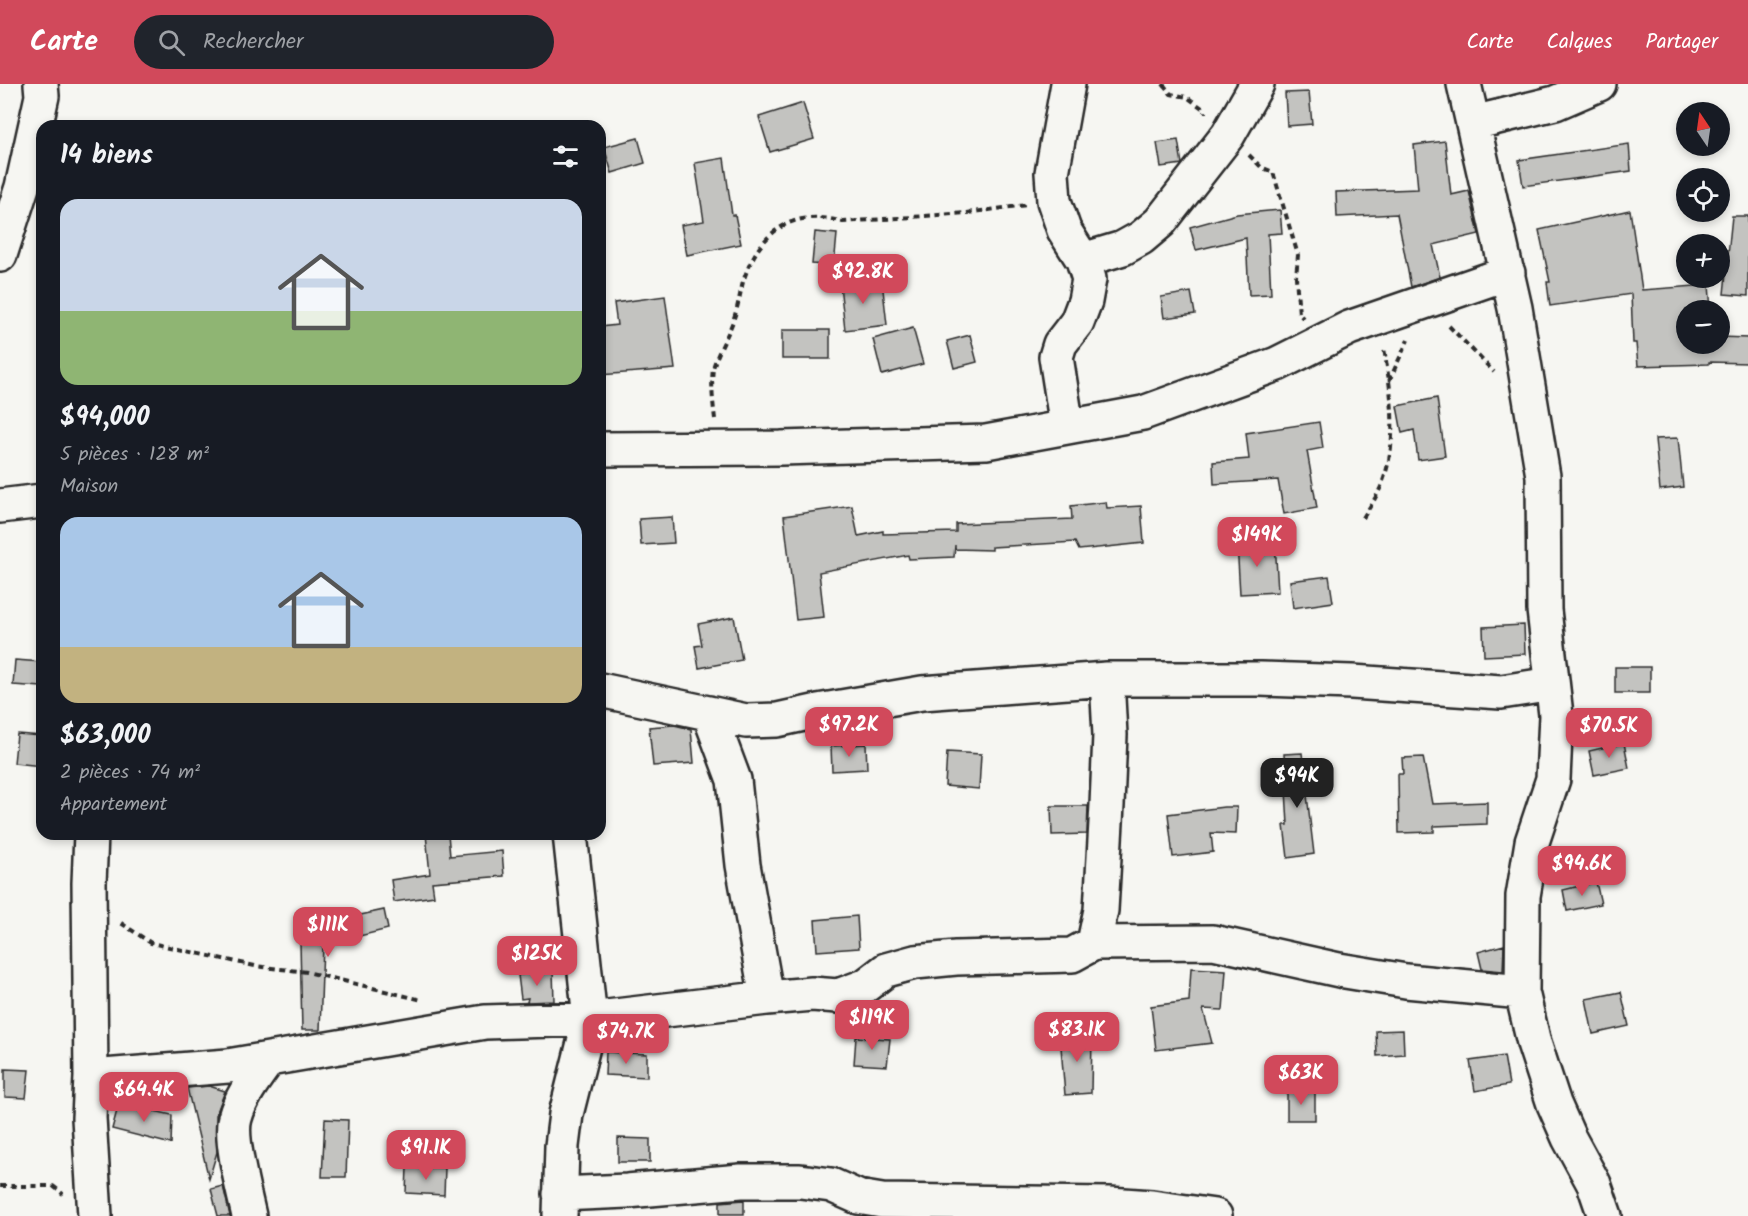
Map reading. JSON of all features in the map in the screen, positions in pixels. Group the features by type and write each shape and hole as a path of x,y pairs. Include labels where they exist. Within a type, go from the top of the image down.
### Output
{"street":[{"path":"37,120 42,96 41,84"},
{"path":"1067,427 1056,357 1060,344 1077,322 1085,301 1089,279 1083,260 1064,230 1053,201 1052,173 1068,84"},
{"path":"1083,260 1123,248 1141,238 1160,222 1228,135 1257,84"},
{"path":"1464,84 1508,273 1535,417 1542,476 1544,610 1556,715 1553,779 1532,842 1522,896 1522,992 1534,1043 1554,1104 1594,1184 1605,1216"},
{"path":"1473,123 1555,103 1599,84"},
{"path":"2,247 22,187 36,125"},
{"path":"606,449 717,449 986,442 1143,413 1277,364 1338,333 1508,273"},
{"path":"0,506 36,502"},
{"path":"606,691 746,721 777,720 922,693 1107,680 1260,679 1352,682 1501,692 1552,684"},
{"path":"1094,943 1101,910 1107,805 1110,735 1107,680"},
{"path":"709,712 734,780 743,865 767,998"},
{"path":"91,840 88,883 91,1077 89,1118 95,1214"},
{"path":"571,840 590,1019 566,1114 560,1205 627,1191 741,1181 800,1181 831,1185 858,1197 882,1201 1109,1204 1152,1207 1215,1216"},
{"path":"91,1077 185,1071 268,1060 366,1040 485,1022 590,1019 767,998 812,994 838,996 865,986 886,970 915,962 1072,955 1094,943 1213,942 1339,970 1406,981 1522,992"},
{"path":"249,1216 235,1140 234,1120 247,1088 268,1060"}],"path":[{"path":"1163,84 1171,94 1187,97 1205,110 1206,117 1261,167 1273,172 1298,255 1296,277 1299,314 1311,326 1322,325 1338,333"},
{"path":"717,449 713,367 728,336 744,280 763,240 779,227 800,218 827,217 843,222 967,213 1053,201"},
{"path":"1425,302 1495,373 1492,362"},
{"path":"1363,518 1383,482 1394,438 1391,388 1379,318"},
{"path":"116,920 151,943 244,964 306,972 426,1001"},
{"path":"0,1186 53,1186 95,1214"}],"building":[{"path":"1309,92 1312,124 1287,126 1285,93"},
{"path":"803,103 814,139 770,152 759,117"},
{"path":"638,138 645,163 612,173 606,146"},
{"path":"1178,140 1182,164 1161,167 1157,143"},
{"path":"1445,141 1451,195 1469,191 1479,234 1433,245 1440,277 1411,287 1397,214 1337,217 1336,192 1418,189 1414,145"},
{"path":"1629,144 1631,171 1523,186 1519,160"},
{"path":"724,158 732,215 735,215 741,244 687,255 681,225 704,221 695,163"},
{"path":"1280,210 1282,233 1268,234 1271,294 1249,295 1246,238 1196,250 1190,227 1237,214"},
{"path":"1630,210 1642,290 1709,288 1710,300 1676,300 1676,354 1730,354 1730,337 1748,338 1748,363 1709,362 1709,364 1638,366 1636,343 1633,343 1631,294 1550,306 1547,282 1550,282 1539,230"},
{"path":"1732,216 1748,216 1748,296 1724,294 1725,288 1730,288"},
{"path":"815,232 837,234 834,266 812,264"},
{"path":"882,281 887,325 845,330 840,285"},
{"path":"1191,292 1195,314 1164,318 1161,297"},
{"path":"665,296 675,369 606,375 606,326 617,325 614,303"},
{"path":"913,328 923,364 882,375 873,339"},
{"path":"782,330 830,330 830,359 782,359"},
{"path":"970,335 977,362 954,368 947,341"},
{"path":"1437,398 1445,456 1418,460 1414,430 1402,433 1397,406"},
{"path":"1319,422 1323,448 1307,451 1317,508 1284,514 1278,480 1214,484 1213,462 1249,459 1246,433"},
{"path":"1678,438 1683,487 1660,490 1655,439"},
{"path":"1106,502 1107,508 1141,506 1144,543 1079,550 1075,542 992,547 992,550 955,549 955,545 954,557 909,559 908,555 819,572 824,617 796,620 784,516 852,506 858,536 883,531 883,534 956,532 956,524 1072,519 1071,506"},
{"path":"672,517 674,543 641,545 639,519"},
{"path":"1275,541 1278,592 1240,594 1237,543"},
{"path":"1329,576 1333,602 1293,608 1290,581"},
{"path":"734,617 742,660 699,668 695,646 702,645 698,624"},
{"path":"1524,625 1525,654 1484,656 1483,627"},
{"path":"15,660 36,662 36,687 13,685"},
{"path":"1615,667 1650,667 1650,693 1615,693"},
{"path":"674,725 691,729 694,763 653,766 649,727"},
{"path":"17,734 36,736 36,765 14,763"},
{"path":"1624,743 1629,768 1594,775 1589,751"},
{"path":"866,744 867,769 832,771 831,746"},
{"path":"947,752 981,754 979,789 945,786"},
{"path":"1302,753 1314,854 1288,858 1284,825 1288,825 1284,754"},
{"path":"1423,757 1432,804 1487,802 1487,824 1434,826 1434,832 1399,833 1398,774 1403,774 1402,758"},
{"path":"1051,806 1088,806 1087,834 1052,835"},
{"path":"1237,807 1236,834 1211,833 1213,852 1173,857 1168,814"},
{"path":"427,840 449,840 450,856 502,851 504,876 432,882 434,896 394,902 391,880 430,874"},
{"path":"1596,882 1601,904 1567,911 1563,890"},
{"path":"384,910 388,929 323,945 320,1030 302,1030 300,942 310,942 309,926"},
{"path":"857,916 859,948 817,951 815,920"},
{"path":"1504,945 1503,971 1482,969 1478,952"},
{"path":"1191,968 1226,970 1223,1010 1203,1009 1212,1043 1156,1050 1151,1006 1189,1001"},
{"path":"553,971 554,1001 527,1002 528,998 521,999 518,975"},
{"path":"1621,992 1629,1026 1593,1034 1586,999"},
{"path":"1403,1030 1404,1054 1377,1056 1376,1031"},
{"path":"1060,1035 1092,1035 1091,1093 1065,1095"},
{"path":"856,1037 890,1039 887,1066 854,1064"},
{"path":"606,1052 647,1054 647,1077 605,1075"},
{"path":"1504,1056 1509,1085 1475,1091 1470,1061"},
{"path":"5,1069 29,1070 26,1098 5,1097"},
{"path":"209,1086 225,1091 216,1115 217,1152 209,1179 187,1088"},
{"path":"1287,1092 1315,1092 1315,1120 1287,1120"},
{"path":"119,1103 172,1115 171,1144 112,1129"},
{"path":"325,1119 348,1120 346,1177 322,1177"},
{"path":"618,1138 650,1139 650,1162 618,1162"},
{"path":"407,1167 445,1168 444,1195 406,1193"},
{"path":"223,1186 230,1216 218,1216 211,1189"},
{"path":"744,1200 744,1214 720,1214 720,1202"}]}
